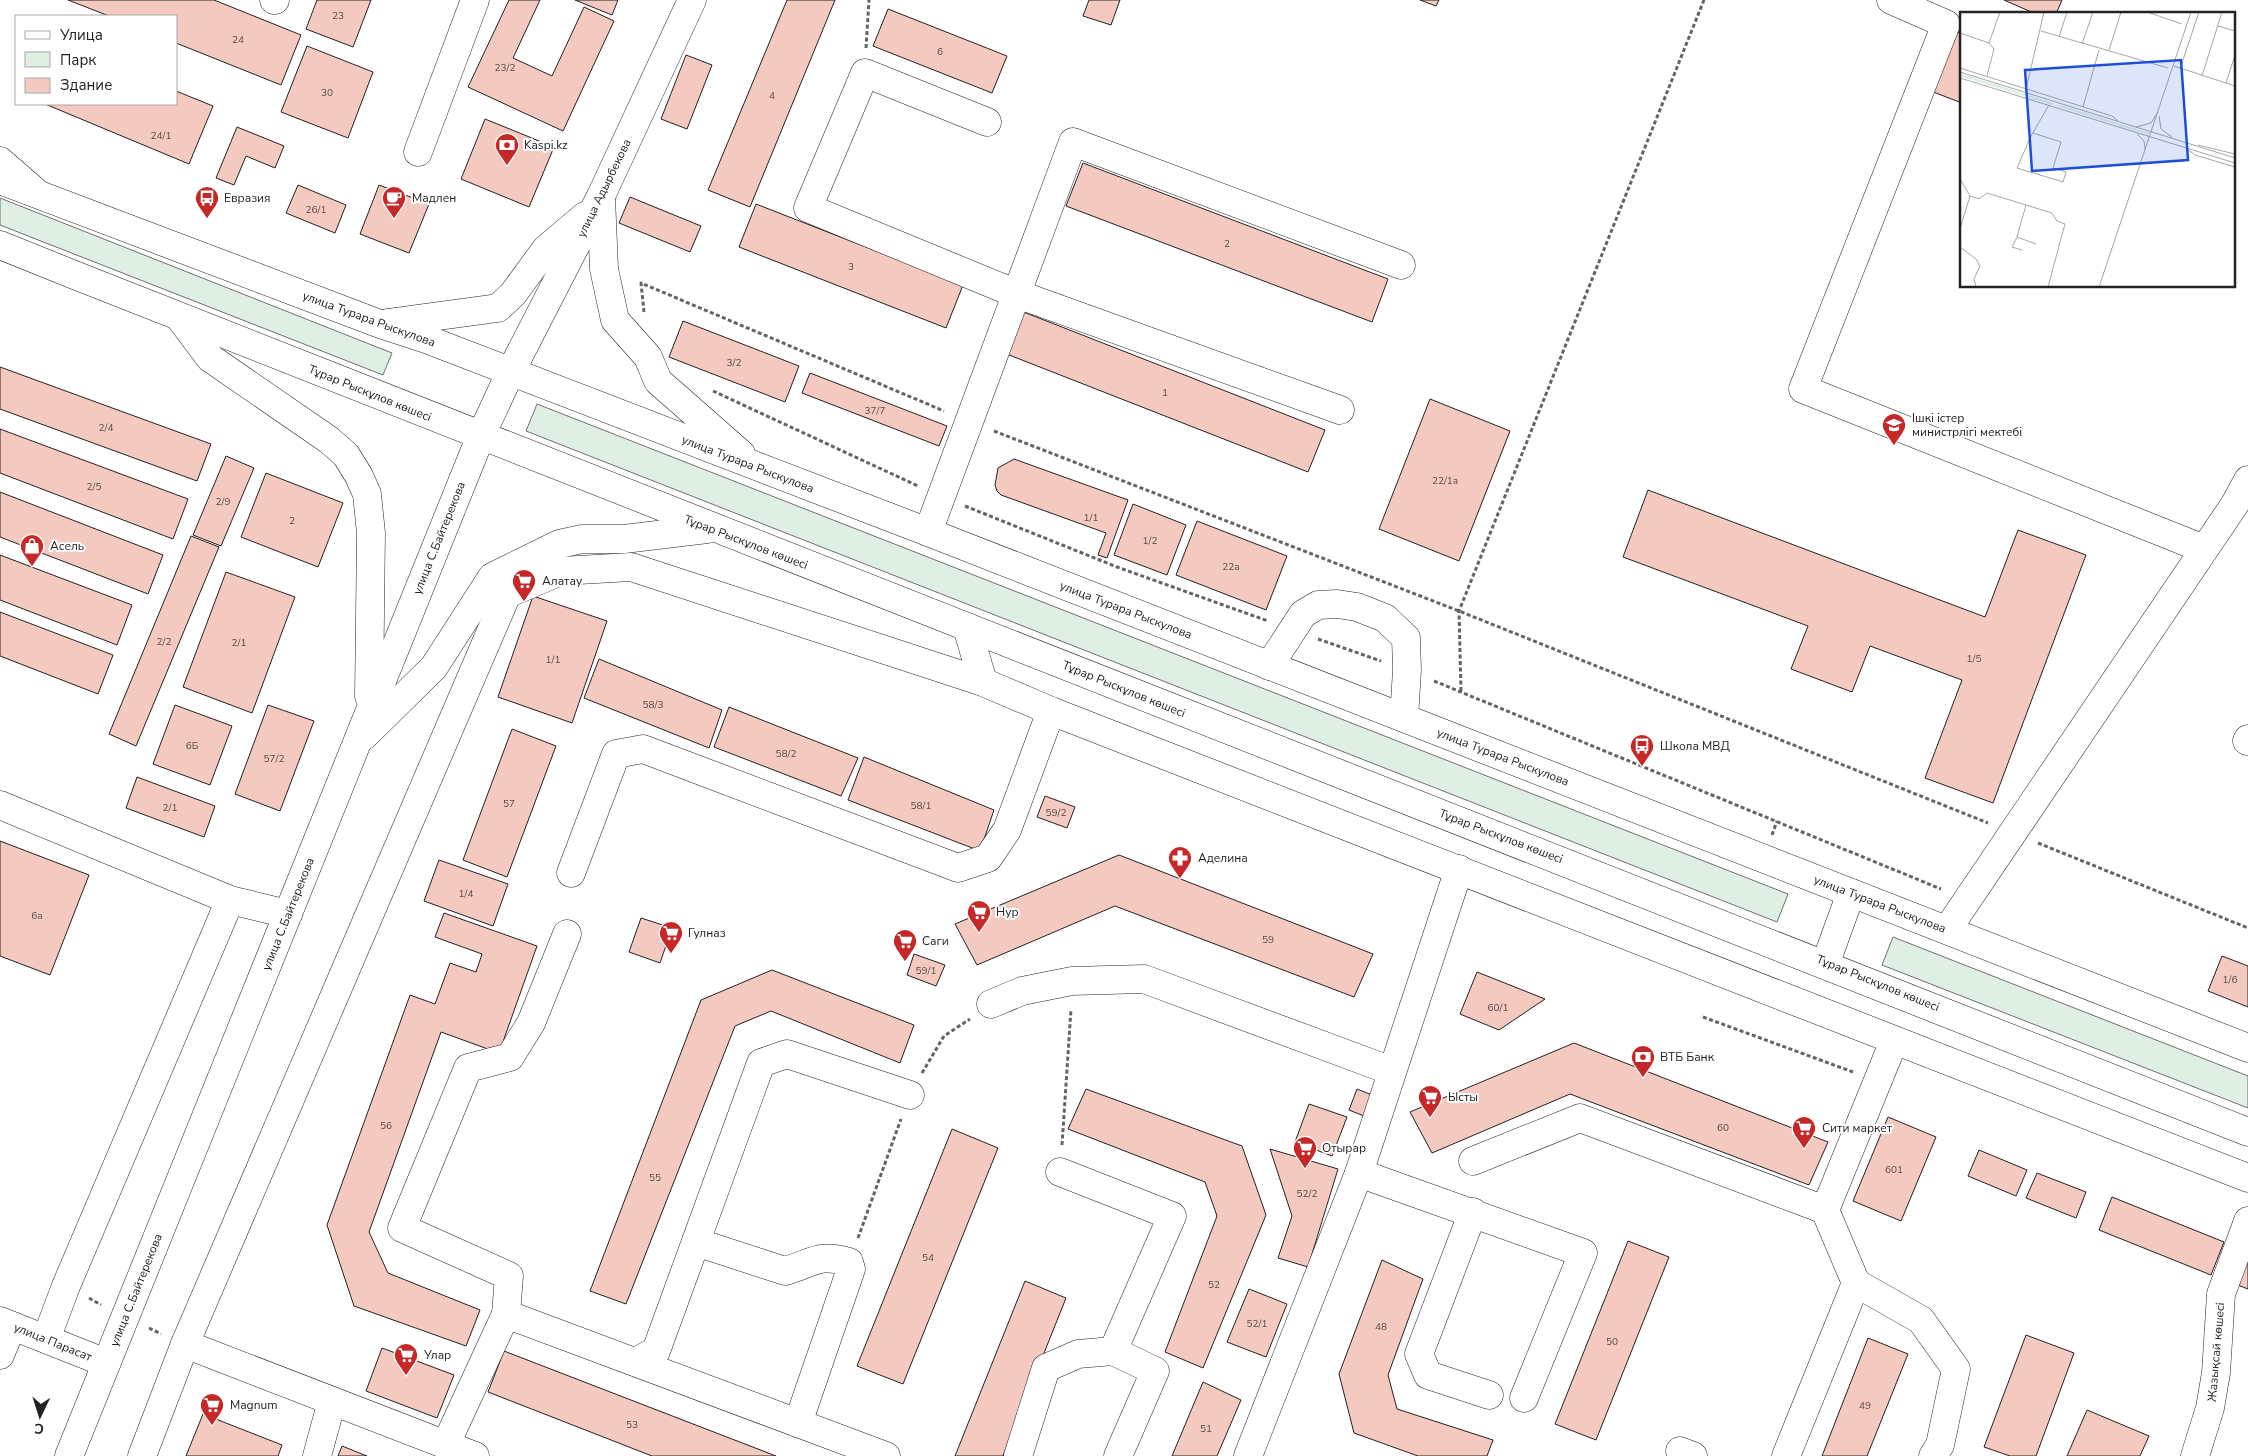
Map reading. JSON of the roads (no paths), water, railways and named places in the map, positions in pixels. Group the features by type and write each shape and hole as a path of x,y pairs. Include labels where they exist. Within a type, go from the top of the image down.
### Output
{"main road":[{"path":"418,152 475,0"},
{"name":"улица Адырбекова","path":"510,373 598,202 692,0"},
{"path":"1891,0 1946,24 1803,389 2204,549"},
{"path":"987,122 865,73 808,208 1017,294 1340,410"},
{"path":"928,532 1073,142 1401,265"},
{"path":"0,161 43,198"},
{"name":"улица Турара Рыскулова","path":"0,180 43,198 380,324 426,339 757,468 928,532 2248,1048"},
{"path":"380,324 498,308 514,294 546,249 598,202"},
{"path":"598,202 604,269 615,320 648,357 658,381 757,468"},
{"name":"Тұрар Рыскұлов көшесі","path":"0,245 480,438 1826,962 2248,1132"},
{"path":"180,318 210,358 329,440 346,456 359,476 367,494 371,533 370,710"},
{"name":"улица С.Байтерекова","path":"69,1456 480,438 510,373"},
{"path":"1947,930 2235,504 2248,480"},
{"path":"356,744 434,667 492,577 559,544 582,539 624,539 713,529"},
{"path":"142,1456 185,1344 506,594 561,570 631,567 983,682 1051,711 2248,1178"},
{"path":"1269,666 1303,614 1318,605 1336,604 1357,607 1378,615 1385,618 1406,638 1407,670 1404,718"},
{"path":"966,627 983,682"},
{"path":"571,873 616,754 643,749 958,868 988,858 1007,830 1051,711"},
{"path":"0,805 230,900 288,914"},
{"path":"1248,1456 1359,1173 1459,870"},
{"path":"1826,962 1852,893"},
{"path":"46,1339 66,1286 230,900"},
{"path":"446,1444 506,1314 509,1276 402,1228 468,1068 510,1056 531,1024 568,934"},
{"path":"991,1004 1022,991 1072,981 1144,979 1392,1071"},
{"path":"1894,1040 1825,1210 1856,1283 1921,1320 1956,1370 1940,1445 1933,1456"},
{"path":"635,1362 656,1351 761,1064 787,1054 910,1095"},
{"path":"1473,1161 1580,1118 1825,1210"},
{"path":"1060,1172 1172,1216 1113,1351"},
{"path":"1359,1173 1473,1212 1583,1253 1524,1398"},
{"path":"1473,1212 1419,1354 1428,1376 1489,1395"},
{"name":"Жазықсай көшесі","path":"2195,1456 2210,1408 2216,1373 2221,1294 2248,1221"},
{"path":"696,1242 785,1271 815,1259 832,1258 849,1262 851,1269 798,1423"},
{"path":"1786,1456 1856,1283"},
{"path":"506,1314 886,1456"},
{"path":"0,1355 6,1323"},
{"name":"улица Парасат","path":"6,1323 106,1364"},
{"path":"185,1344 475,1456"},
{"path":"1018,1456 1046,1368 1078,1354 1113,1351 1155,1371 1118,1456"},
{"path":"317,1456 332,1401"}],"place":[{"name":"Kaspi.kz","path":"507,166"},
{"name":"Евразия","path":"207,219"},
{"name":"Мадлен","path":"394,219"},
{"name":"Ішкі істер министрлігі мектебі","path":"1894,446"},
{"name":"Асель","path":"32,567"},
{"name":"Алатау","path":"524,602"},
{"name":"Школа МВД","path":"1642,767"},
{"name":"Аделина","path":"1180,879"},
{"name":"Нур","path":"979,933"},
{"name":"Гулназ","path":"671,954"},
{"name":"Саги","path":"905,962"},
{"name":"ВТБ Банк","path":"1643,1078"},
{"name":"Ысты","path":"1430,1118"},
{"name":"Сити маркет","path":"1804,1149"},
{"name":"Отырар","path":"1305,1169"},
{"name":"Улар","path":"406,1376"},
{"name":"Magnum","path":"212,1426"}]}
